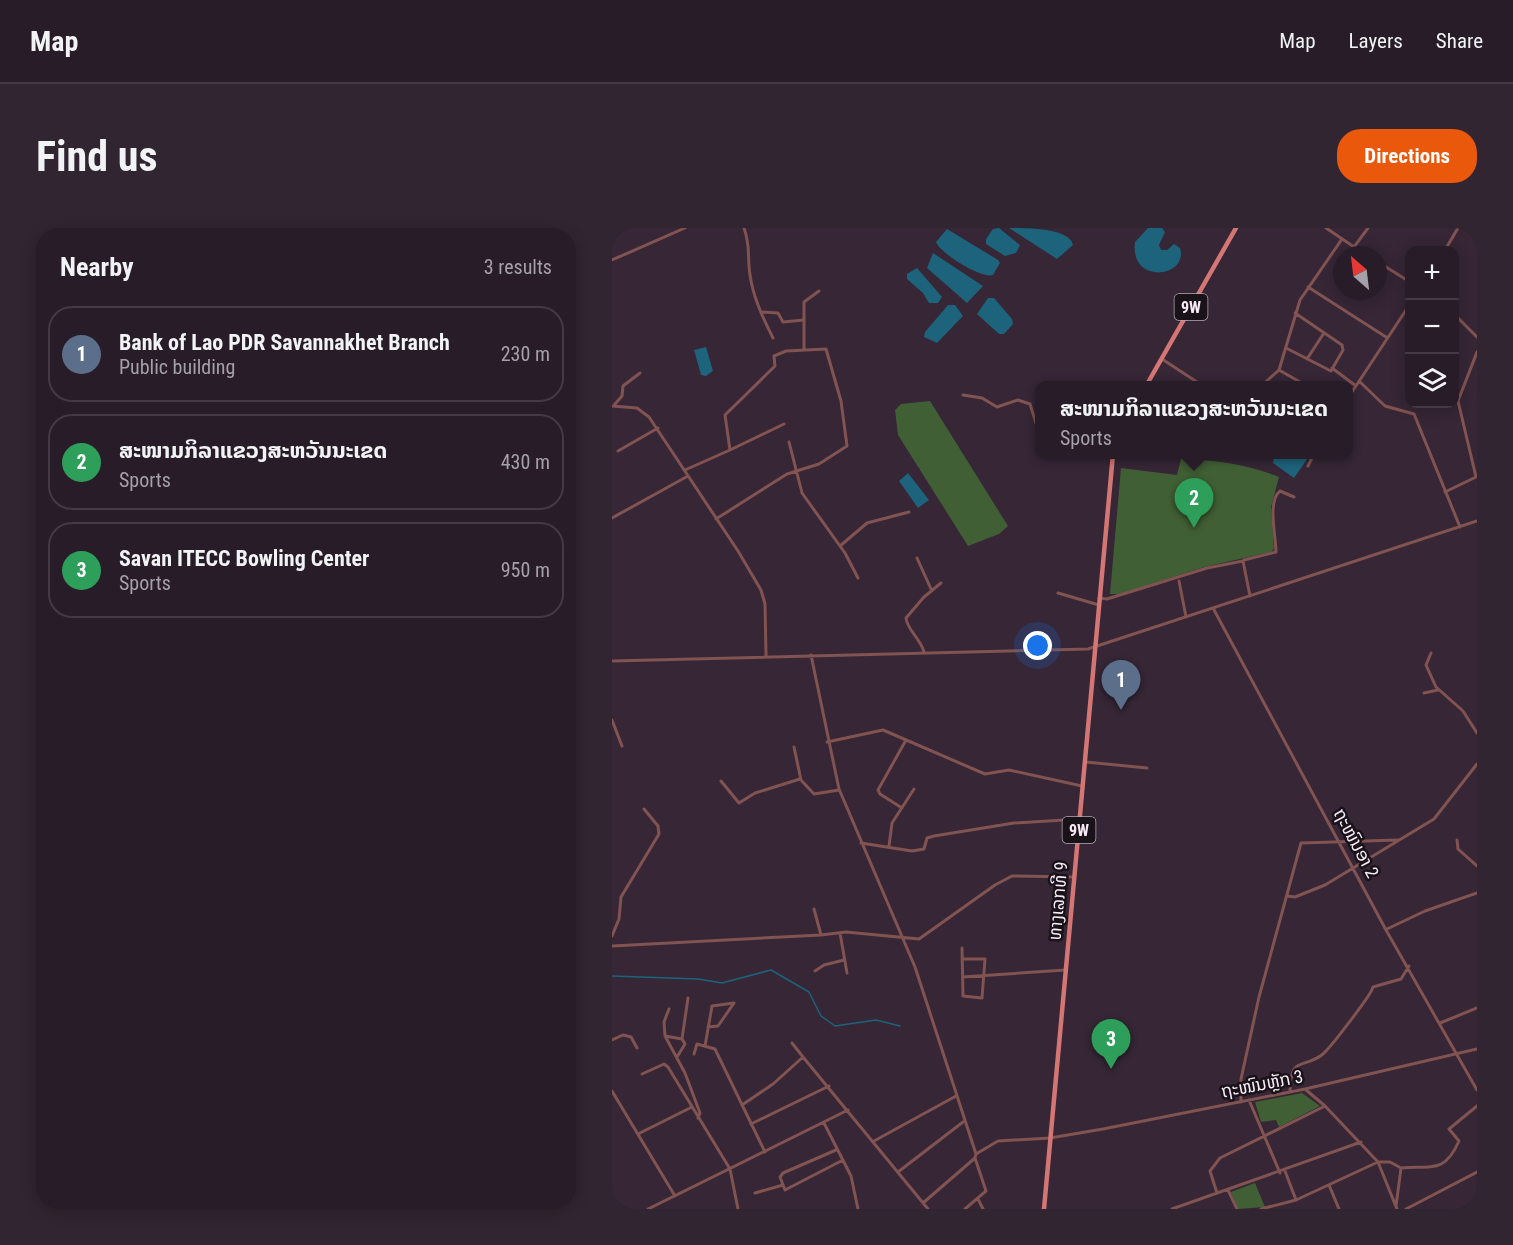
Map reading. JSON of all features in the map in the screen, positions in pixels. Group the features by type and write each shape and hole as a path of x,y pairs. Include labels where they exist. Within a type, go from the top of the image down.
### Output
{"main road":[{"name":"9W","path":"1149,381 1236,228"},
{"name":"ທາງເລກທີ 9","path":"1044,1208 1113,459"}],"street":[{"path":"612,260 685,228"},
{"path":"744,228 751,250 752,286 772,338"},
{"path":"1326,228 1351,246"},
{"path":"1355,246 1368,228"},
{"path":"1447,246 1458,228"},
{"path":"1267,381 1279,370 1296,313 1308,287 1342,239"},
{"path":"1387,268 1405,279"},
{"path":"1308,287 1386,337"},
{"path":"804,349 804,302 819,291"},
{"path":"1353,390 1405,311"},
{"path":"761,312 778,313 783,322 804,320"},
{"path":"1296,313 1342,345 1343,350 1332,368"},
{"path":"1459,318 1477,337"},
{"path":"1307,358 1324,333"},
{"path":"716,519 795,471 819,464 848,442 841,401 831,370 828,351 824,348 804,349 786,351 774,356 775,366 727,411 724,418 730,450"},
{"path":"1286,348 1330,370 1332,368 1349,381"},
{"path":"1445,492 1476,477 1458,401 1477,352"},
{"path":"1161,358 1196,381"},
{"path":"1279,370 1299,381"},
{"path":"614,405 622,396 623,386 639,373"},
{"path":"1359,381 1385,406 1414,414 1460,527"},
{"path":"963,395 982,398 999,407 1020,400 1030,404 1035,420"},
{"path":"614,405 642,410 657,428 760,590 765,604 766,656"},
{"path":"685,470 784,424"},
{"path":"618,451 657,428"},
{"path":"789,442 802,493 840,546 858,578"},
{"path":"1308,466 1312,459"},
{"path":"612,519 688,476"},
{"path":"1099,598 1107,599 1207,568 1276,552 1274,507 1276,494 1280,491 1294,497"},
{"path":"840,546 867,523 909,512"},
{"path":"612,661 1095,646 1477,521"},
{"path":"916,558 931,590"},
{"path":"1244,561 1250,596"},
{"path":"1179,581 1186,617"},
{"path":"924,652 919,639 906,621 909,613 941,583"},
{"path":"1058,593 1099,605"},
{"name":"ຖະໜົນອາ 2","path":"1213,608 1340,840 1386,930 1409,966 1477,1090"},
{"path":"1431,654 1426,665 1438,690 1463,711 1477,733"},
{"path":"811,655 827,742 839,790 915,967 986,1189 965,1209"},
{"path":"1424,693 1438,690"},
{"path":"612,720 622,746"},
{"path":"827,742 879,730 985,774 1009,770 1083,787"},
{"path":"902,808 880,794 878,790 906,740"},
{"path":"794,747 801,780 814,794 839,790"},
{"path":"1085,762 1147,768"},
{"path":"1287,896 1295,897 1325,885 1434,819 1477,764"},
{"path":"721,781 737,802 741,803 755,793 801,780"},
{"path":"889,846 892,823 914,789"},
{"path":"612,936 619,919 621,897 659,834 658,826 644,809"},
{"path":"860,843 917,850 924,849 927,838 934,836 1014,823 1080,819"},
{"path":"1241,1102 1244,1065 1301,843 1398,840"},
{"path":"1457,840 1458,849 1477,866"},
{"path":"612,946 840,933 902,940 926,936 995,885 1012,876 1074,878"},
{"path":"1386,930 1420,913 1477,893"},
{"path":"814,909 821,935"},
{"path":"840,933 847,973"},
{"path":"962,948 962,959 963,977 963,996 982,998 985,959 962,959"},
{"path":"815,971 824,965 844,960"},
{"path":"1290,1092 1290,1077 1294,1069 1326,1051 1365,1002 1373,987 1401,979 1409,966"},
{"path":"963,977 1065,970"},
{"path":"677,1057 685,1044 682,1039 688,998"},
{"path":"705,1046 708,1027 712,1006 735,1003 718,1026 708,1027"},
{"path":"1440,1023 1477,1008"},
{"path":"669,1009 664,1022 665,1036 677,1057 700,1113 698,1118"},
{"path":"612,1040 623,1035 631,1037 637,1048"},
{"path":"665,1036 682,1039"},
{"path":"792,1043 928,1209"},
{"path":"694,1054 697,1044 714,1049 765,1152"},
{"name":"ຖະໜົນຫຼັກ 3","path":"923,1203 976,1156 998,1141 1050,1138 1241,1102 1477,1049"},
{"path":"742,1105 773,1084 803,1057"},
{"path":"642,1074 666,1064 730,1168 738,1209"},
{"path":"751,1124 829,1086"},
{"path":"1305,1089 1325,1106 1378,1162 1396,1207"},
{"path":"612,1091 675,1196"},
{"path":"874,1141 956,1096"},
{"path":"1249,1100 1296,1200"},
{"path":"1217,1194 1210,1172 1212,1166 1220,1158 1325,1106"},
{"path":"1262,1209 1296,1200 1378,1162 1390,1162 1401,1168 1435,1168 1450,1156 1459,1141 1449,1128 1477,1106"},
{"path":"638,1134 691,1107"},
{"path":"648,1209 848,1110"},
{"path":"898,1172 964,1121"},
{"path":"824,1123 851,1176 858,1209"},
{"path":"1172,1209 1282,1172 1360,1142"},
{"path":"836,1150 783,1173 780,1177 786,1190 843,1160"},
{"path":"1396,1207 1401,1168"},
{"path":"1406,1209 1477,1172"},
{"path":"755,1193 783,1185"},
{"path":"1329,1185 1340,1209"},
{"path":"1228,1190 1237,1209"},
{"path":"978,1199 984,1209"}],"green space":[{"path":"930,401 1008,526 999,534 968,546 898,435 895,410 901,404"},
{"path":"1181,459 1231,464 1279,477 1271,507 1274,549 1271,552 1204,567 1120,594 1110,594 1121,468 1177,475"},
{"path":"1302,1093 1320,1106 1279,1127 1276,1120 1261,1122 1255,1102"},
{"path":"1255,1183 1265,1207 1238,1209 1231,1192"}],"water":[{"path":"999,228 1020,245 1016,253 1005,256 986,244 986,239 993,229"},
{"path":"1009,228 1056,232 1070,239 1073,245 1057,259"},
{"path":"1148,228 1162,228 1165,232 1159,245 1161,250 1167,250 1174,244 1180,248 1180,258 1176,266 1168,271 1149,271 1141,265 1136,256 1135,242"},
{"path":"947,229 998,260 1000,263 993,275 971,269 939,247 936,242"},
{"path":"933,253 983,286 967,303 927,268"},
{"path":"917,268 942,297 938,303 929,303 923,293 907,279 907,274"},
{"path":"988,298 994,298 1012,319 1013,324 1004,334 999,334 977,314"},
{"path":"948,305 955,305 963,316 937,343 924,337 925,332"},
{"path":"706,347 713,371 706,376 701,375 694,350"},
{"path":"1273,459 1307,459 1294,478 1273,463"},
{"path":"908,473 929,500 918,508 899,481"}],"waterway":[{"path":"612,976 698,979 722,983 771,970 809,992 821,1016 835,1026 876,1020 900,1026"}],"place":[{"name":"ສະໜາມກິລາແຂວງສະຫວັນນະເຂດ","path":"1194,528"},
{"name":"Bank of Lao PDR Savannakhet Branch","path":"1121,710"},
{"name":"Savan ITECC Bowling Center","path":"1111,1069"}]}
